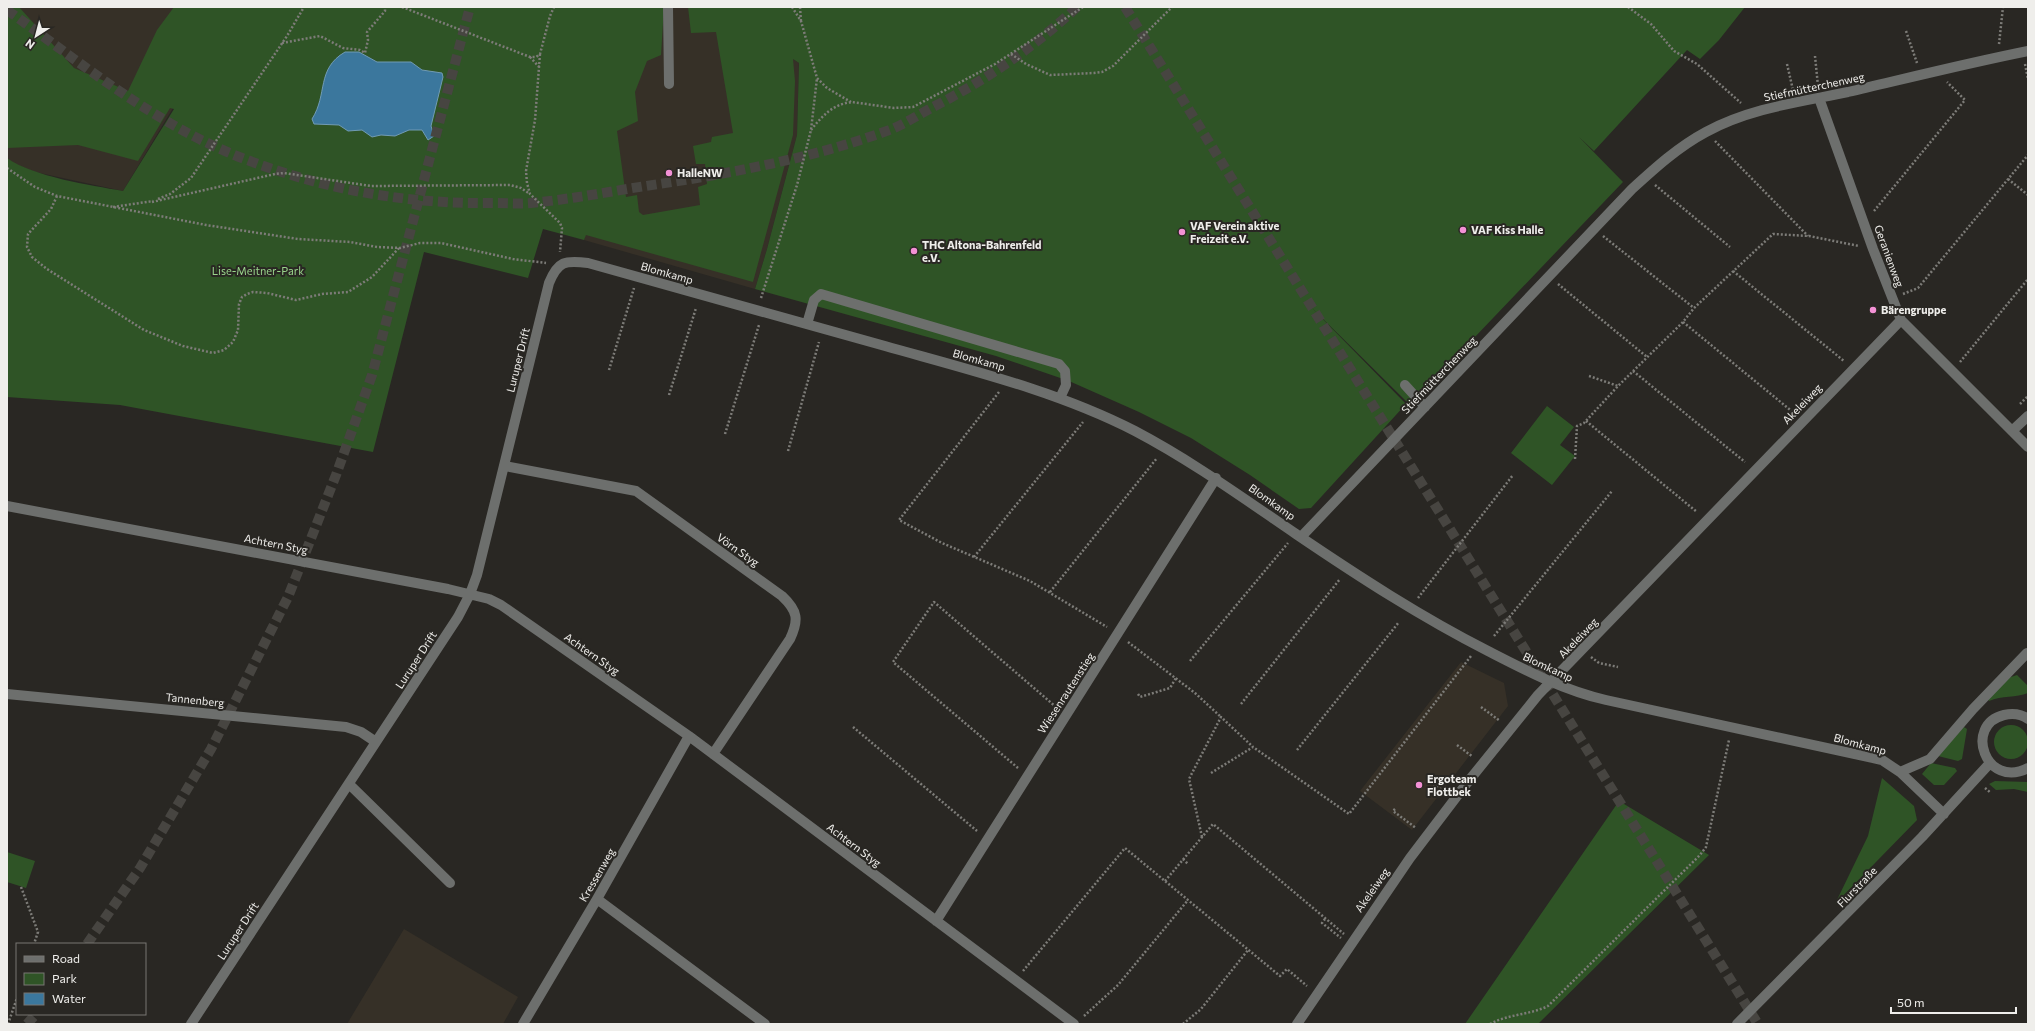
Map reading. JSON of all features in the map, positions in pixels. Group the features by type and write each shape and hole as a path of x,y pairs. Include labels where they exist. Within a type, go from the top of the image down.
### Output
{"street":[{"path":"668,7 669,84"},
{"name":"Stiefmütterchenweg","path":"1298,535 1425,407 1646,177 1683,146 1706,132 1733,119 1782,104 1819,98 2028,51"},
{"name":"Geranienweg","path":"1819,98 1891,298 1901,320 2028,446"},
{"name":"Blomkamp","path":"559,265 567,262 588,263 1008,381 1060,398 1134,431 1165,448 1216,478 1298,535 1410,609 1550,683 1582,694 1606,700 1882,760 1900,772 1944,814"},
{"name":"Luruper Drift","path":"192,1024 458,617 470,594 505,466 549,283 553,273 559,265"},
{"path":"807,324 814,300 822,294 1059,364 1065,371 1066,385 1060,398"},
{"name":"Akeleiweg","path":"1297,1024 1410,858 1471,777 1538,695 1901,320"},
{"path":"1405,386 1425,407"},
{"path":"2012,431 2028,416"},
{"name":"Vörn Styg","path":"505,466 636,491 782,596 792,605 796,615 796,628 713,754"},
{"name":"Wiesenrautenstieg","path":"936,921 1216,478"},
{"name":"Achtern Styg","path":"7,506 470,594 489,599 501,605 689,736 936,921 1078,1021"},
{"path":"1900,772 1930,759 1973,709 2027,653"},
{"name":"Tannenberg","path":"7,694 346,727 361,732 376,742"},
{"path":"2028,719 2018,714 2003,715 1991,723 1983,735 1982,743 1983,750 1990,763 2002,771 2016,772 2028,768"},
{"name":"Kressenweg","path":"523,1024 597,899 689,736"},
{"name":"Flurstraße","path":"1737,1024 1944,814 1990,763"},
{"path":"348,784 450,883"},
{"path":"597,899 765,1024"}],"path":[{"path":"152,202 170,194 191,178 282,44 304,7"},
{"path":"282,44 320,36 343,48 360,50 365,53 368,40 367,32 385,11 385,7"},
{"path":"402,7 530,57 536,57 540,54"},
{"path":"530,194 526,171 535,120 540,54 554,7"},
{"path":"792,7 801,21"},
{"path":"725,434 811,130 817,78 801,21 800,7"},
{"path":"811,130 828,112 838,105 852,102 894,108 908,108 955,86 1011,54 1083,7"},
{"path":"1011,54 1026,64 1050,75 1102,72 1113,66 1158,19 1172,7"},
{"path":"1628,7 1651,24 1674,50 1697,64 1753,113"},
{"path":"1997,57 2004,7"},
{"path":"1906,31 1920,75"},
{"path":"1815,56 1819,98"},
{"path":"530,57 540,68"},
{"path":"1786,64 1792,87"},
{"path":"1864,223 1965,100 1937,71"},
{"path":"817,78 827,88 852,102"},
{"path":"1706,132 1809,236"},
{"path":"1891,298 1918,288 2028,155"},
{"path":"7,168 35,187 57,196 110,208 298,238 350,242 377,247 400,248 420,243 441,244 513,259 559,265 562,228 556,218 530,194 521,188 510,185 371,186 284,173 152,202 110,208"},
{"path":"1646,177 1730,247"},
{"path":"2008,179 2028,195"},
{"path":"57,196 51,209 28,234 27,247 32,257 47,269 144,330 183,346 213,353 224,350 234,342 238,330 239,304 242,297 247,294 254,292 267,293 296,300 322,294 348,292 372,277 400,248"},
{"path":"1594,230 1694,308"},
{"path":"1575,459 1577,426 1586,421 1618,386 1683,322 1694,308 1773,234 1809,236 1873,249"},
{"path":"1733,271 1853,369"},
{"path":"609,370 637,277"},
{"path":"1550,277 1647,357"},
{"path":"1952,371 2028,279"},
{"path":"669,395 700,295"},
{"path":"1683,322 1803,420"},
{"path":"788,451 823,329"},
{"path":"1633,371 1755,470"},
{"path":"1589,376 1618,386"},
{"path":"1008,381 899,520 942,543 1050,592 1111,630"},
{"path":"974,557 1092,412"},
{"path":"1586,421 1707,520"},
{"path":"1050,592 1165,448"},
{"path":"1410,609 1514,475"},
{"path":"1494,636 1612,491"},
{"path":"1190,661 1298,535"},
{"path":"1241,704 1348,568"},
{"path":"1021,770 893,662 934,602 1060,710"},
{"path":"1297,750 1399,622"},
{"path":"1126,640 1176,678 1253,747 1349,814 1478,646"},
{"path":"1590,656 1599,663 1618,667"},
{"path":"1138,694 1140,697 1170,688 1176,678"},
{"path":"1481,707 1500,721"},
{"path":"1202,837 1189,779 1221,717"},
{"path":"854,727 981,834"},
{"path":"1490,1024 1500,1019 1540,1010 1548,1006 1700,855 1706,847 1729,738"},
{"path":"1457,745 1473,757"},
{"path":"1211,773 1253,747"},
{"path":"1430,781 1446,793"},
{"path":"1985,788 1991,793"},
{"path":"1395,809 1393,811 1418,829"},
{"path":"1165,881 1213,824 1338,930"},
{"path":"1021,974 1125,848 1280,976 1287,969 1309,987"},
{"path":"1183,859 1188,864"},
{"path":"21,887 38,932 34,943"},
{"path":"1078,1021 1118,985 1188,900"},
{"path":"1325,919 1322,923 1342,939"},
{"path":"1183,1024 1201,1009 1248,950"},
{"path":"8,1024 16,1001"}],"shaded area":[{"path":"7,7 234,7 123,191 35,172 15,164 7,158"},
{"path":"646,7 718,7 799,63 797,135 755,289 584,240 624,82"},
{"path":"1461,662 1504,683 1508,706 1412,830 1360,791"},
{"path":"404,929 518,997 503,1024 347,1024"}],"green space":[{"name":"Lise-Meitner-Park","path":"7,7 19,7 74,68 128,91 157,30 174,7 664,7 661,55 647,61 635,92 638,121 617,131 626,197 637,195 639,212 643,215 700,205 698,187 707,184 705,164 696,164 693,146 711,142 712,137 733,133 716,32 691,33 688,7 1745,7 1719,40 1700,59 1687,50 1594,151 1579,137 1623,182 1410,405 1310,306 1406,404 1311,508 1299,509 1250,475 1191,438 1139,412 1069,381 996,356 755,289 797,135 799,63 793,59 795,81 793,135 753,282 586,235 584,240 543,229 528,278 424,252 373,452 120,405 7,397 7,158 18,165 47,175 79,183 123,191 174,109 170,108 138,161 78,145 7,148","holes":["361,53 377,62 384,63 346,72"]},
{"path":"1547,406 1574,427 1560,445 1575,456 1552,485 1511,453"},
{"path":"2017,675 2027,685 2028,684 2028,693 1989,701 1988,699 2008,678"},
{"path":"2014,725 2021,727 2026,732 2028,742 2026,752 2021,757 2008,759 2001,757 1996,752 1994,739 1996,732 2001,727"},
{"path":"1964,727 1967,729 1962,759 1958,761 1938,756"},
{"path":"1931,763 1955,768 1957,771 1944,785 1934,785 1922,774"},
{"path":"1882,778 1914,806 1917,820 1835,904 1868,836"},
{"path":"1995,781 2028,782 2028,792 2014,789 1996,790 1989,784"},
{"path":"1619,801 1709,855 1538,1024 1465,1024"},
{"path":"7,852 35,861 26,888 7,882"}],"water":[{"path":"345,52 359,52 377,62 411,62 422,70 442,73 443,77 431,126 434,136 428,140 422,130 409,130 395,136 381,135 372,137 362,130 348,131 339,125 314,124 312,119 317,110 326,74 336,59"}],"tunnel":[{"path":"88,943 140,868 211,749 288,597 336,475 372,375 470,7"},
{"path":"7,10 123,94 153,113 184,131 250,161 308,180 398,198 459,203 531,203 579,197 748,169 835,148 892,129 972,86 1026,50 1077,7"},
{"path":"1125,7 1758,1024"},
{"path":"27,1024 35,1015"}],"place":[{"name":"HalleNW","path":"669,173"},
{"name":"VAF Kiss Halle","path":"1463,230"},
{"name":"VAF Verein aktive Freizeit e.V.","path":"1182,232"},
{"name":"THC Altona-Bahrenfeld e.V.","path":"914,251"},
{"name":"Bärengruppe","path":"1873,310"},
{"name":"Ergoteam Flottbek","path":"1419,785"}]}
